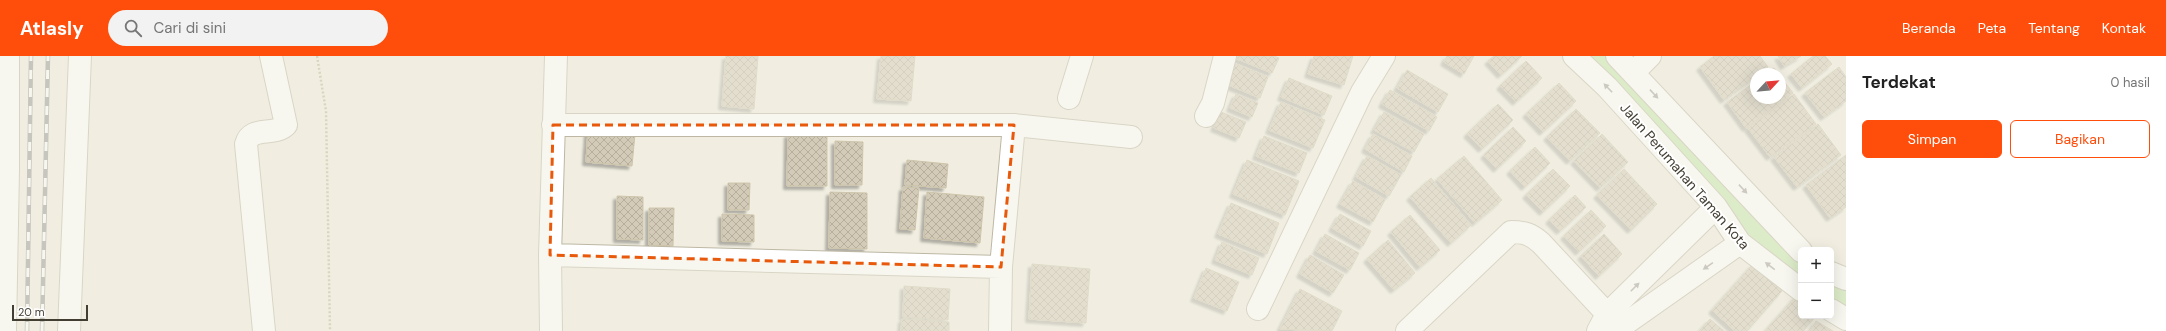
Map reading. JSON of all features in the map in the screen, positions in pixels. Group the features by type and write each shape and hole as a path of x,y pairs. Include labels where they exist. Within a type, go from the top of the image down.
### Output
{"street":[{"path":"5,331 4,170 8,56"},
{"path":"69,331 80,56"},
{"path":"264,331 246,144 248,137 253,133 283,128 286,125 271,56"},
{"path":"551,331 550,255 556,56"},
{"path":"1069,98 1082,56"},
{"path":"1206,116 1213,103 1225,56"},
{"path":"1258,309 1362,92 1384,56"},
{"name":"Jalan Perumahan Taman Kota","path":"1574,56 1607,87 1716,207 1740,244 1798,288"},
{"path":"1617,56 1634,72 1798,248"},
{"path":"1634,72 1650,56"},
{"path":"553,125 1014,125 1131,136"},
{"path":"1000,331 1001,267 1014,125"},
{"path":"1612,327 1716,207"},
{"path":"1407,331 1511,232 1522,232 1534,236 1612,327"},
{"path":"1612,327 1740,244"},
{"path":"550,255 1001,267"},
{"path":"1834,274 1846,279"},
{"path":"1834,312 1846,319"}],"path":[{"path":"317,56 322,80 327,127 330,331"}],"highlighted area":[{"path":"553,125 1014,125 1001,267 550,255"}],"green space":[{"path":"1574,56 1650,56 1634,72 1798,248 1798,287"},
{"path":"1834,274 1846,279 1846,319 1834,312"}],"building":[{"path":"726,56 758,56 754,109 722,106"},
{"path":"881,56 915,56 911,101 877,99"},
{"path":"1238,56 1274,56 1279,58 1272,73 1237,59"},
{"path":"1314,56 1353,56 1344,85 1308,74"},
{"path":"1447,56 1474,56 1464,74 1444,62"},
{"path":"1494,56 1522,56 1501,75 1488,61"},
{"path":"1714,56 1760,56 1768,67 1750,68 1750,80 1724,100 1700,67"},
{"path":"1778,56 1801,56 1784,66"},
{"path":"1813,56 1825,56 1832,64 1802,88 1791,74"},
{"path":"1526,61 1542,78 1516,102 1500,86"},
{"path":"1231,62 1268,77 1260,98 1223,83"},
{"path":"1839,67 1846,77 1846,101 1824,117 1805,93"},
{"path":"1407,70 1448,94 1438,112 1397,88"},
{"path":"1289,78 1332,96 1324,115 1281,97"},
{"path":"1559,83 1576,101 1543,132 1526,114"},
{"path":"1786,84 1793,93 1786,98"},
{"path":"1750,85 1750,104 1778,104 1746,128 1727,102"},
{"path":"1390,90 1437,117 1429,131 1382,104"},
{"path":"1236,94 1258,103 1252,117 1230,108"},
{"path":"1794,94 1816,124 1770,157 1748,128 1780,104 1786,104 1786,100"},
{"path":"1281,102 1325,120 1313,148 1269,130"},
{"path":"1498,104 1513,120 1482,149 1467,134"},
{"path":"1576,109 1600,133 1570,161 1547,137"},
{"path":"1221,112 1246,122 1239,138 1214,128"},
{"path":"1384,112 1424,134 1414,152 1374,130"},
{"path":"1818,124 1841,155 1797,187 1774,157"},
{"path":"1513,127 1526,141 1497,169 1484,155"},
{"path":"588,130 635,134 632,166 586,162"},
{"path":"788,134 827,135 827,186 787,186"},
{"path":"1373,134 1412,156 1404,172 1365,149"},
{"path":"1602,134 1628,162 1600,188 1574,161"},
{"path":"1264,136 1307,153 1299,173 1256,156"},
{"path":"835,141 863,142 862,185 835,185"},
{"path":"1535,147 1550,163 1525,187 1510,171"},
{"path":"1846,155 1846,207 1830,218 1806,185"},
{"path":"1367,156 1401,175 1389,196 1356,177"},
{"path":"1464,156 1502,200 1475,223 1437,179"},
{"path":"907,160 948,164 946,188 905,185"},
{"path":"1247,160 1299,181 1285,215 1233,194"},
{"path":"1553,169 1570,186 1543,212 1526,195"},
{"path":"1624,169 1657,204 1631,230 1597,195"},
{"path":"1431,178 1471,225 1451,243 1410,197"},
{"path":"1353,181 1385,200 1373,222 1340,204"},
{"path":"728,183 750,183 749,210 728,210"},
{"path":"903,187 919,188 915,230 900,229"},
{"path":"830,192 867,193 867,249 829,248"},
{"path":"927,192 984,197 980,243 924,238"},
{"path":"1575,195 1586,207 1560,231 1549,220"},
{"path":"617,196 643,197 643,240 617,239"},
{"path":"1231,203 1279,223 1267,254 1218,234"},
{"path":"649,208 674,208 673,246 649,245"},
{"path":"1591,210 1606,226 1579,252 1564,236"},
{"path":"722,214 754,215 754,242 722,241"},
{"path":"1340,214 1371,231 1363,246 1332,228"},
{"path":"1410,215 1440,250 1420,267 1391,232"},
{"path":"1325,234 1359,253 1350,270 1316,251"},
{"path":"1604,234 1622,254 1599,276 1581,256"},
{"path":"1388,240 1415,273 1394,290 1367,259"},
{"path":"1222,242 1259,258 1252,275 1215,260"},
{"path":"1310,255 1344,275 1333,293 1300,274"},
{"path":"1032,264 1090,269 1086,323 1029,319"},
{"path":"1753,264 1782,291 1747,331 1735,331 1712,310"},
{"path":"1206,268 1239,282 1227,311 1194,298"},
{"path":"904,286 950,289 948,320 903,317"},
{"path":"1300,289 1342,311 1332,331 1280,329"},
{"path":"1796,296 1798,298 1798,319 1813,319 1803,331 1765,331"},
{"path":"902,319 949,322 949,331 901,331"},
{"path":"1710,319 1724,331 1699,331"},
{"path":"1816,321 1833,331 1810,331"}],"railway":[{"path":"27,331 31,56"},
{"path":"42,331 48,56"}]}
